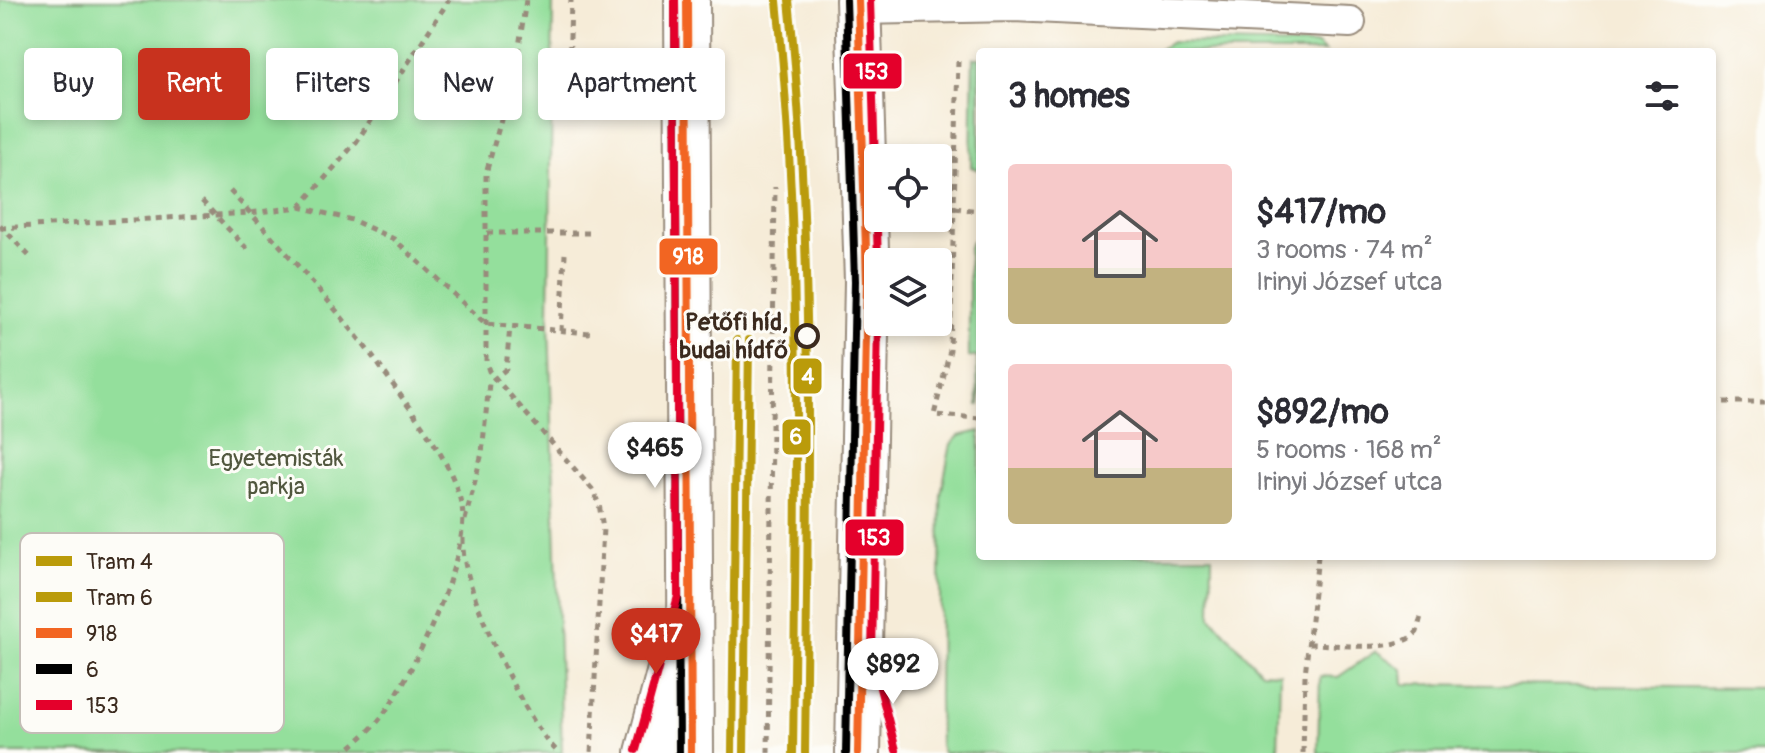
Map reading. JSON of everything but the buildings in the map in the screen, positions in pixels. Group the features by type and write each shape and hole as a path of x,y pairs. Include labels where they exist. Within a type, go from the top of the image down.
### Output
{"main road":[{"path":"687,0 691,753"},
{"path":"858,4 867,281 858,753"},
{"path":"648,753 690,598"},
{"path":"860,658 884,753"}],"lane":[{"path":"858,4 1115,5 1350,22"}],"path":[{"path":"300,207 357,141 449,0"},
{"path":"526,0 516,67 486,173 487,366 592,489 599,504 603,528 591,753"},
{"path":"570,48 571,0"},
{"path":"958,61 950,350 934,415 976,418"},
{"path":"768,753 775,187"},
{"path":"230,191 334,305 435,443 452,475 462,509 464,561 472,590 534,722 559,753"},
{"path":"202,201 250,252"},
{"path":"1,227 250,213 300,207 352,220 394,239 486,324 590,333"},
{"path":"955,208 976,211"},
{"path":"1,227 32,259"},
{"path":"487,233 594,233"},
{"path":"561,331 565,254"},
{"path":"344,753 379,721 407,678 443,595 458,551 482,453 489,383 506,369 510,327"},
{"path":"1716,402 1765,402"},
{"path":"1303,753 1305,675 1318,560"},
{"path":"1309,644 1384,645 1402,642 1417,632 1422,612"}],"green space":[{"name":"Egyetemisták parkja","path":"0,0 553,0 552,48 538,48 538,120 552,120 549,321 562,753 0,753"},
{"path":"1171,42 1317,45 1320,48 1162,48"},
{"path":"973,58 976,58 976,169 971,167"},
{"path":"976,240 976,357 969,357 969,248 972,241"},
{"path":"976,432 976,560 1212,560 1211,617 1261,672 1280,673 1278,753 943,753 940,745 939,697 941,494 951,444 959,436"},
{"path":"1376,651 1403,670 1404,684 1765,688 1765,753 1318,753 1320,676 1338,677"}],"tram line":[{"name":"4","path":"789,0 803,188 808,376 805,753"},
{"name":"6","path":"777,1 791,189 794,283 793,753"},
{"name":"4","path":"732,753 737,340"},
{"name":"6","path":"744,753 749,340"}],"transit line":[{"name":"6","path":"675,0 679,753"},
{"name":"153","path":"636,750 678,596 675,0"},
{"name":"918","path":"687,0 691,753"},
{"name":"6","path":"846,0 855,281 846,753"},
{"name":"918","path":"858,0 867,281 858,753"},
{"name":"153","path":"870,0 878,248"},
{"name":"153","path":"878,336 872,657 896,750"}],"place":[{"name":"Petőfi híd, budai hídfő","path":"807,336"}]}
